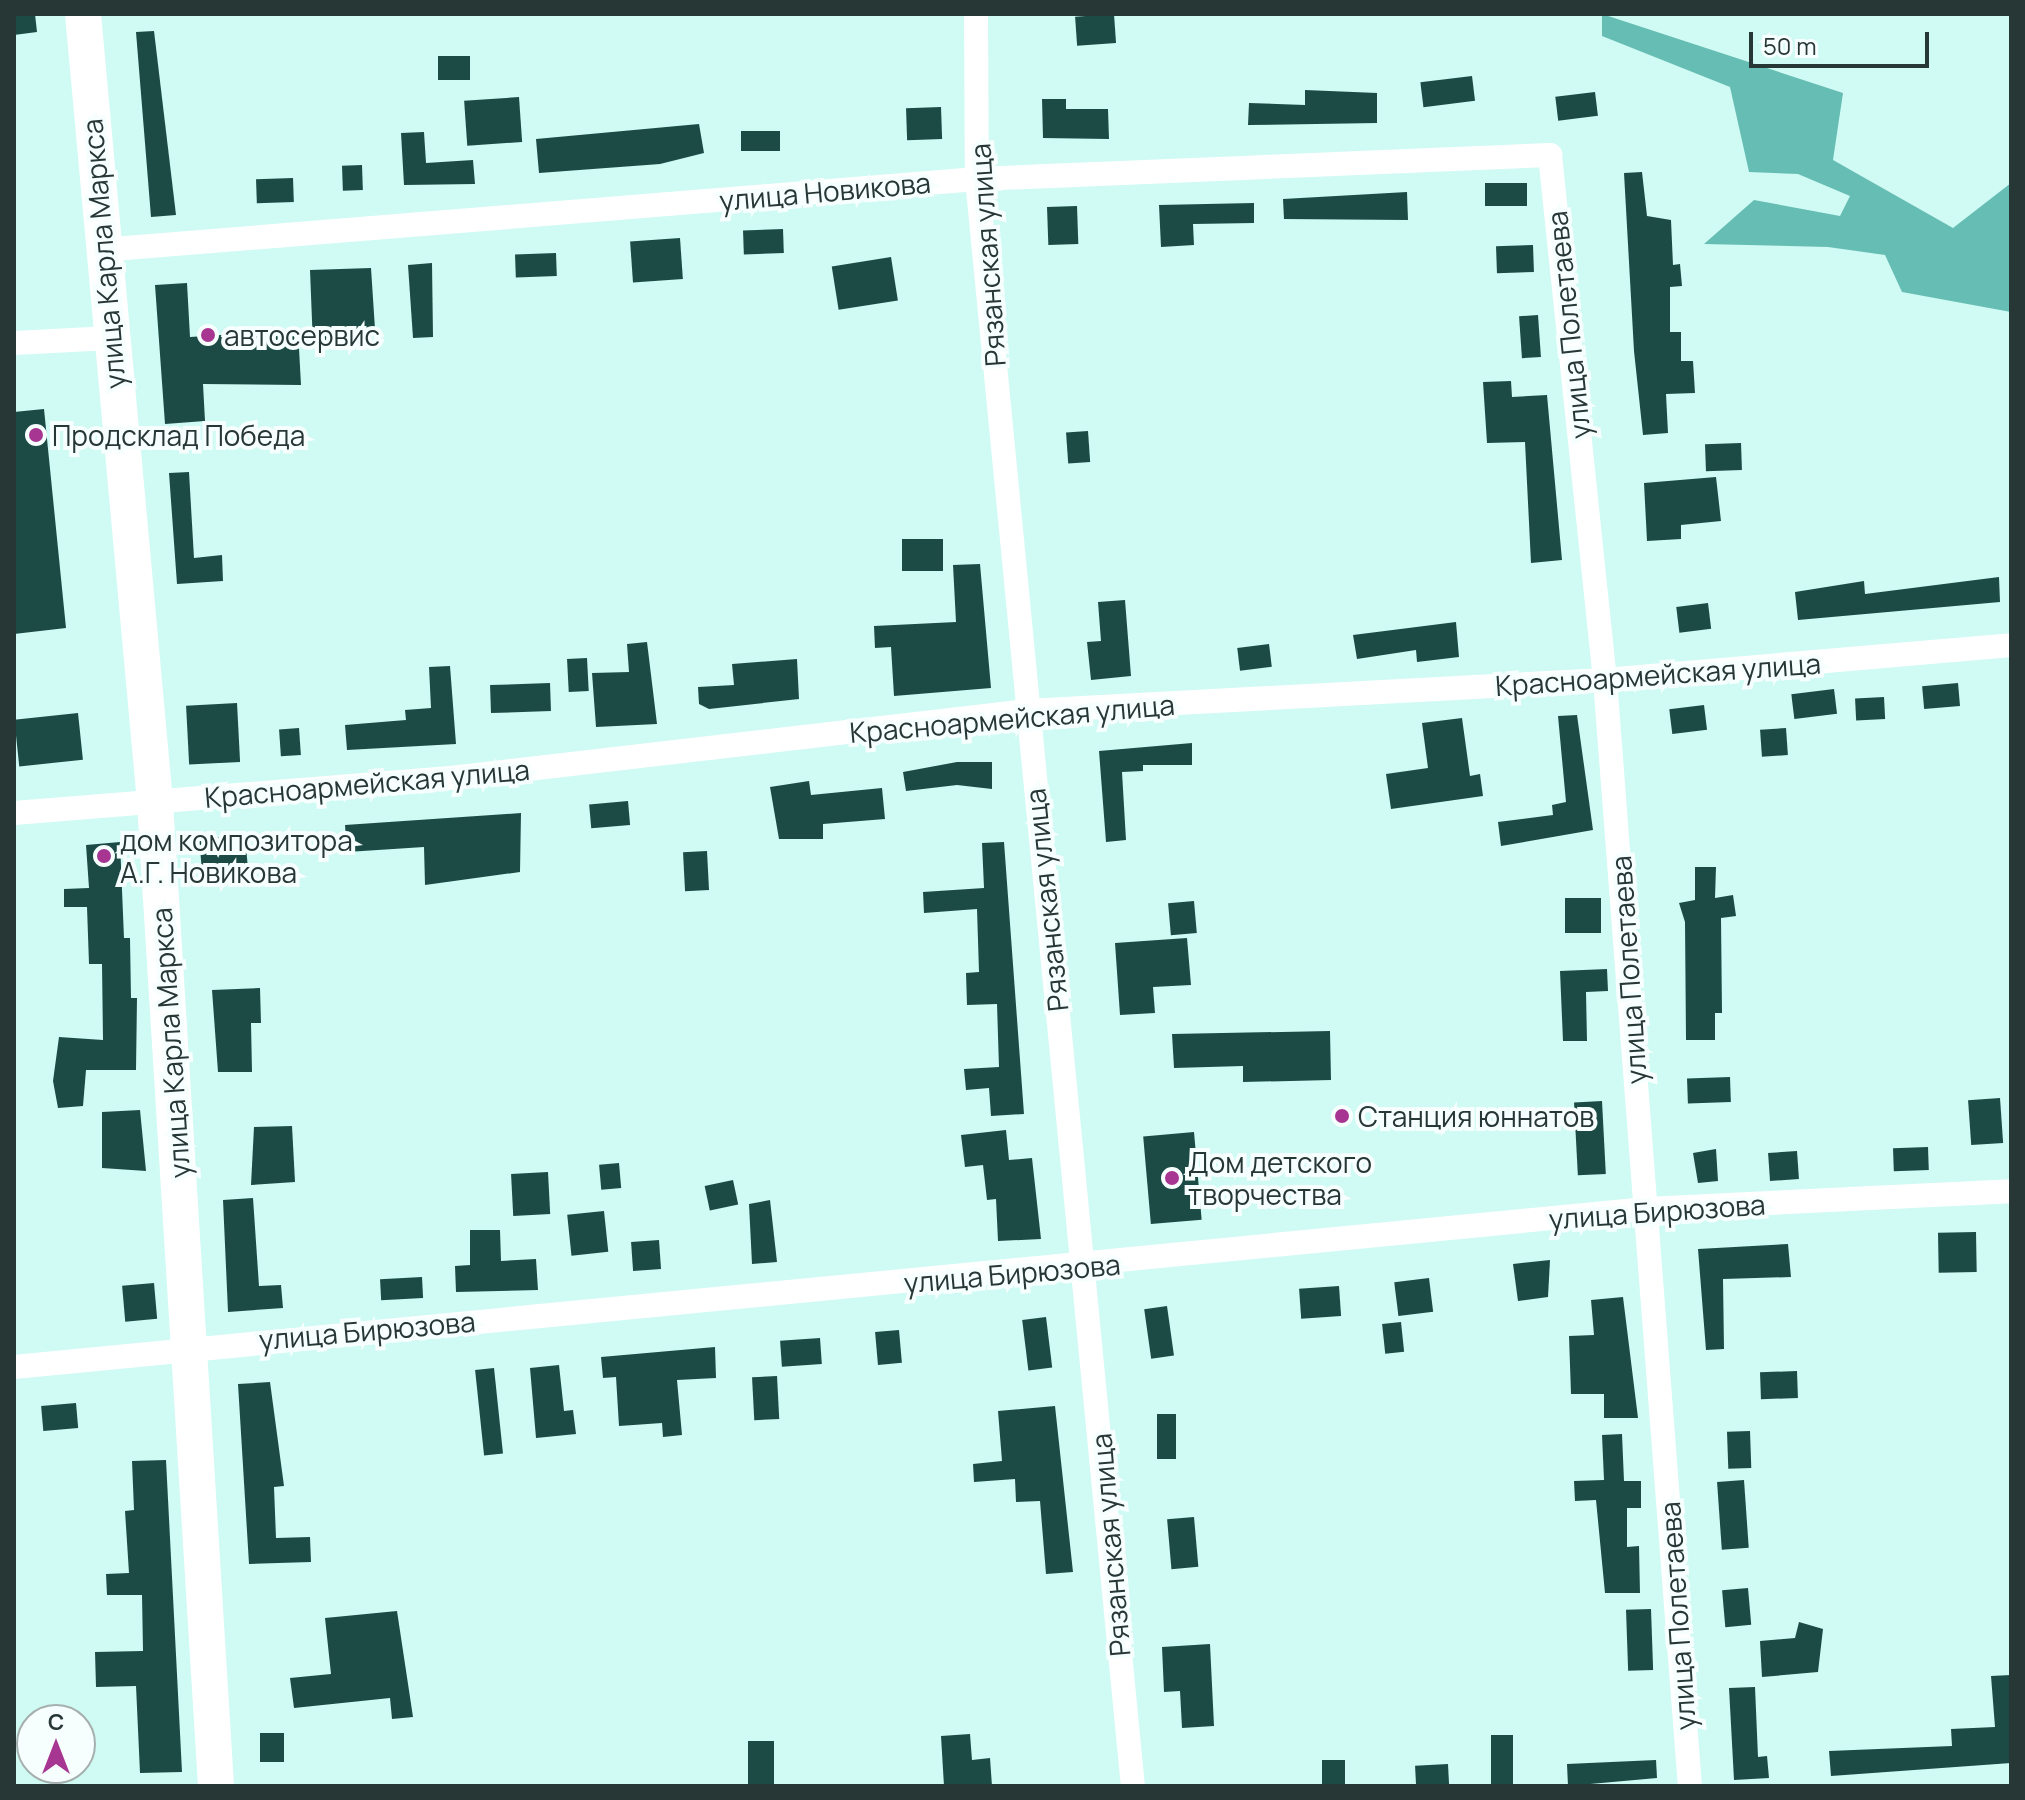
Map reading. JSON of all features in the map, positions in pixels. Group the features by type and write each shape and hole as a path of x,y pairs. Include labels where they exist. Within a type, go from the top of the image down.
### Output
{"main road":[{"name":"улица Карла Маркса","path":"83,14 101,250 155,802 216,1786"}],"street":[{"name":"Рязанская улица","path":"976,14 977,179 1133,1786"},
{"name":"улица Новикова","path":"101,250 977,179 1550,155"},
{"name":"улица Полетаева","path":"1550,155 1605,680 1690,1786"},
{"path":"14,343 110,338"},
{"name":"Красноармейская улица","path":"14,813 451,778 1027,711 1605,680 2011,645"},
{"name":"улица Бирюзова","path":"14,1367 189,1346 1083,1267 1646,1209 2011,1191"}],"shaded area":[{"path":"1602,14 1843,93 1833,160 1953,228 2011,183 2011,312 1902,292 1885,255 1828,247 1704,244 1754,200 1840,216 1850,196 1798,174 1749,172 1730,87 1602,36"}],"building":[{"path":"14,14 35,14 37,32 14,35"},
{"path":"1114,14 1116,43 1077,46 1075,17"},
{"path":"154,31 176,215 151,217 136,32"},
{"path":"438,56 470,56 470,80 438,80"},
{"path":"1472,76 1475,101 1423,107 1420,82"},
{"path":"1305,90 1377,93 1377,123 1248,125 1249,103 1305,105"},
{"path":"1595,92 1598,116 1558,121 1555,97"},
{"path":"519,97 522,142 467,146 464,101"},
{"path":"1042,99 1066,99 1066,109 1108,109 1109,139 1043,138"},
{"path":"941,107 942,139 907,140 906,108"},
{"path":"699,124 704,153 660,164 539,173 536,139"},
{"path":"741,131 780,131 780,151 741,151"},
{"path":"424,132 426,163 473,160 475,184 404,185 401,133"},
{"path":"362,165 363,190 343,191 342,166"},
{"path":"1642,172 1647,216 1671,220 1673,265 1680,264 1682,286 1670,287 1670,332 1681,332 1681,361 1693,361 1695,393 1666,394 1668,433 1643,435 1634,351 1624,173"},
{"path":"293,178 294,202 257,203 256,179"},
{"path":"1485,183 1527,183 1527,206 1485,206"},
{"path":"1407,192 1408,220 1284,219 1283,199"},
{"path":"1254,203 1254,223 1193,224 1194,245 1161,247 1159,205"},
{"path":"1077,206 1078,244 1048,245 1047,207"},
{"path":"783,229 784,253 744,254 743,230"},
{"path":"680,238 683,279 633,282 630,241"},
{"path":"1533,245 1534,272 1497,273 1496,246"},
{"path":"556,253 557,276 516,277 515,254"},
{"path":"891,257 898,300 839,310 832,266"},
{"path":"432,263 433,337 413,338 408,265"},
{"path":"371,268 375,329 338,330 338,346 313,346 310,270"},
{"path":"187,283 190,337 298,330 301,385 203,384 205,421 165,424 155,285"},
{"path":"1538,315 1541,357 1522,358 1519,316"},
{"path":"1511,381 1512,397 1547,395 1562,560 1531,563 1525,442 1487,443 1483,382"},
{"path":"44,409 66,628 14,634 14,412"},
{"path":"1088,431 1090,462 1068,463 1066,433"},
{"path":"1741,443 1742,470 1706,471 1705,444"},
{"path":"189,472 194,558 222,555 223,581 177,584 169,473"},
{"path":"1716,477 1721,521 1681,525 1681,539 1647,541 1644,483"},
{"path":"902,539 943,539 943,571 902,571"},
{"path":"980,564 991,688 894,696 891,647 875,648 874,626 956,622 953,565"},
{"path":"1999,577 2000,602 1798,620 1795,592 1864,581 1865,594"},
{"path":"1125,600 1131,676 1091,680 1087,642 1101,641 1098,602"},
{"path":"1708,603 1711,629 1679,633 1676,607"},
{"path":"1456,622 1459,657 1417,662 1416,650 1357,659 1353,635"},
{"path":"647,642 657,724 596,727 592,673 629,672 627,644"},
{"path":"1269,644 1272,667 1240,671 1237,648"},
{"path":"587,658 589,691 569,692 567,659"},
{"path":"797,659 799,699 709,709 699,704 698,687 734,685 732,664"},
{"path":"450,666 456,744 347,750 345,725 406,720 405,710 431,708 429,667"},
{"path":"550,683 551,711 491,713 490,685"},
{"path":"1958,683 1960,706 1924,709 1922,686"},
{"path":"1834,689 1837,714 1794,719 1791,694"},
{"path":"1884,697 1885,719 1856,720 1855,699"},
{"path":"237,703 240,762 189,765 186,706"},
{"path":"1704,705 1707,730 1672,734 1669,709"},
{"path":"78,713 83,760 19,766 14,720"},
{"path":"1577,715 1593,830 1501,846 1498,822 1553,815 1552,805 1566,802 1558,716"},
{"path":"1462,718 1470,776 1480,774 1483,796 1391,809 1386,774 1428,768 1422,723"},
{"path":"299,728 301,755 281,756 279,729"},
{"path":"1786,728 1788,755 1762,757 1760,730"},
{"path":"1192,743 1192,765 1143,765 1143,771 1122,772 1126,840 1106,842 1099,751"},
{"path":"957,762 992,762 992,789 957,785 906,791 903,772"},
{"path":"809,781 811,795 882,788 885,819 823,824 823,839 779,839 770,787"},
{"path":"628,801 630,825 591,828 589,804"},
{"path":"521,813 520,872 425,885 424,847 347,852 345,825"},
{"path":"245,835 248,872 202,876 199,839"},
{"path":"120,842 124,938 130,938 131,998 137,998 136,1070 86,1070 83,1106 58,1108 53,1081 59,1037 103,1040 102,964 89,964 87,907 64,907 64,889 89,888 86,845"},
{"path":"1004,842 1024,1114 991,1116 989,1088 966,1090 964,1069 999,1067 997,1004 967,1005 966,973 979,972 977,909 924,913 923,892 984,888 982,843"},
{"path":"707,851 709,890 685,891 683,852"},
{"path":"1695,867 1716,867 1715,898 1733,895 1736,916 1721,918 1722,1013 1715,1013 1715,1040 1686,1040 1685,922 1679,903 1695,900"},
{"path":"1565,898 1601,898 1601,933 1565,933"},
{"path":"1194,901 1197,933 1171,935 1168,903"},
{"path":"1187,938 1191,985 1153,987 1155,1013 1120,1015 1115,943"},
{"path":"1607,969 1608,991 1586,992 1587,1041 1563,1041 1560,971"},
{"path":"260,988 261,1023 251,1023 252,1072 218,1072 212,990"},
{"path":"1330,1031 1331,1080 1243,1082 1243,1066 1174,1068 1172,1034"},
{"path":"1730,1077 1731,1102 1688,1103 1687,1079"},
{"path":"2000,1098 2003,1143 1971,1145 1968,1100"},
{"path":"1602,1101 1606,1174 1578,1175 1574,1102"},
{"path":"140,1110 146,1171 102,1168 102,1112"},
{"path":"292,1126 295,1182 251,1185 254,1127"},
{"path":"1006,1130 1009,1160 1032,1158 1041,1239 998,1241 996,1199 987,1200 983,1165 965,1167 961,1135"},
{"name":"Дом детского творчества","path":"1194,1132 1202,1220 1151,1224 1143,1136"},
{"path":"1928,1147 1929,1170 1894,1171 1893,1148"},
{"path":"1716,1149 1718,1181 1698,1183 1693,1153"},
{"path":"1797,1151 1799,1179 1770,1181 1768,1153"},
{"path":"619,1163 621,1188 601,1190 599,1165"},
{"path":"548,1172 550,1214 513,1216 511,1174"},
{"path":"733,1180 738,1204 710,1210 705,1186"},
{"path":"253,1198 259,1286 281,1285 283,1308 228,1312 223,1200"},
{"path":"770,1200 777,1262 752,1264 749,1204"},
{"path":"604,1211 608,1252 571,1256 567,1215"},
{"path":"470,1230 500,1230 501,1261 536,1259 538,1290 456,1292 455,1266 470,1265"},
{"path":"1976,1232 1977,1272 1939,1273 1938,1233"},
{"path":"659,1240 661,1269 633,1271 631,1242"},
{"path":"1788,1244 1791,1277 1723,1279 1724,1349 1706,1350 1698,1249"},
{"path":"1550,1260 1548,1297 1518,1301 1513,1264"},
{"path":"422,1277 423,1298 381,1300 380,1279"},
{"path":"1429,1278 1433,1312 1398,1316 1394,1282"},
{"path":"154,1283 157,1319 125,1322 122,1286"},
{"path":"1339,1286 1341,1316 1301,1319 1299,1289"},
{"path":"1623,1297 1638,1418 1604,1418 1604,1394 1571,1394 1569,1336 1594,1335 1591,1300"},
{"path":"1167,1306 1174,1356 1151,1359 1144,1309"},
{"path":"1046,1317 1052,1368 1028,1371 1022,1320"},
{"path":"1401,1322 1404,1352 1385,1354 1382,1324"},
{"path":"899,1330 902,1363 878,1365 875,1332"},
{"path":"820,1338 822,1364 782,1367 780,1341"},
{"path":"715,1347 716,1378 677,1380 682,1435 663,1437 662,1423 619,1426 616,1377 603,1378 601,1357"},
{"path":"559,1365 564,1411 573,1410 576,1434 536,1438 530,1368"},
{"path":"494,1368 503,1454 484,1456 475,1370"},
{"path":"1797,1371 1798,1398 1761,1399 1760,1372"},
{"path":"777,1376 779,1419 754,1420 752,1377"},
{"path":"270,1382 284,1486 274,1487 276,1538 310,1537 311,1562 249,1564 238,1384"},
{"path":"76,1403 78,1428 43,1431 41,1406"},
{"path":"1055,1406 1073,1572 1046,1574 1040,1501 1016,1502 1015,1479 974,1482 973,1464 1002,1461 998,1411"},
{"path":"1157,1414 1176,1414 1176,1459 1157,1459"},
{"path":"1750,1431 1751,1468 1728,1469 1727,1432"},
{"path":"1622,1434 1624,1481 1641,1481 1641,1508 1627,1508 1627,1547 1639,1546 1640,1593 1605,1593 1596,1500 1575,1501 1574,1481 1604,1480 1602,1435"},
{"path":"166,1460 182,1772 140,1773 136,1686 96,1687 95,1652 143,1651 142,1595 107,1595 106,1574 129,1573 125,1511 134,1510 132,1461"},
{"path":"1744,1480 1749,1548 1722,1550 1717,1482"},
{"path":"1194,1517 1198,1567 1171,1569 1167,1519"},
{"path":"1748,1588 1751,1625 1725,1627 1722,1590"},
{"path":"1651,1609 1653,1670 1628,1671 1626,1610"},
{"path":"397,1611 413,1717 392,1719 390,1698 294,1708 290,1678 331,1674 325,1618"},
{"path":"1799,1622 1823,1629 1818,1672 1762,1677 1760,1641 1795,1638"},
{"path":"1210,1644 1214,1726 1182,1728 1180,1691 1164,1692 1162,1647"},
{"path":"2011,1675 2011,1763 1831,1776 1829,1751 1952,1746 1951,1729 1995,1727 1991,1676"},
{"path":"1755,1687 1758,1757 1767,1756 1769,1778 1734,1780 1729,1688"},
{"path":"260,1733 284,1733 284,1762 260,1762"},
{"path":"970,1734 972,1760 990,1758 992,1786 944,1786 941,1736"},
{"path":"1491,1735 1513,1735 1513,1786 1491,1786"},
{"path":"748,1741 774,1741 774,1786 748,1786"},
{"path":"1322,1760 1345,1760 1345,1786 1322,1786"},
{"path":"1656,1760 1657,1778 1568,1786 1567,1764"},
{"path":"1448,1764 1449,1786 1416,1786 1415,1766"}],"place":[{"name":"автосервис","path":"208,335"},
{"name":"Продсклад Победа","path":"36,435"},
{"name":"дом композитора А.Г. Новикова","path":"104,856"},
{"name":"Станция юннатов","path":"1342,1116"},
{"name":"Дом детского творчества","path":"1172,1178"}]}
